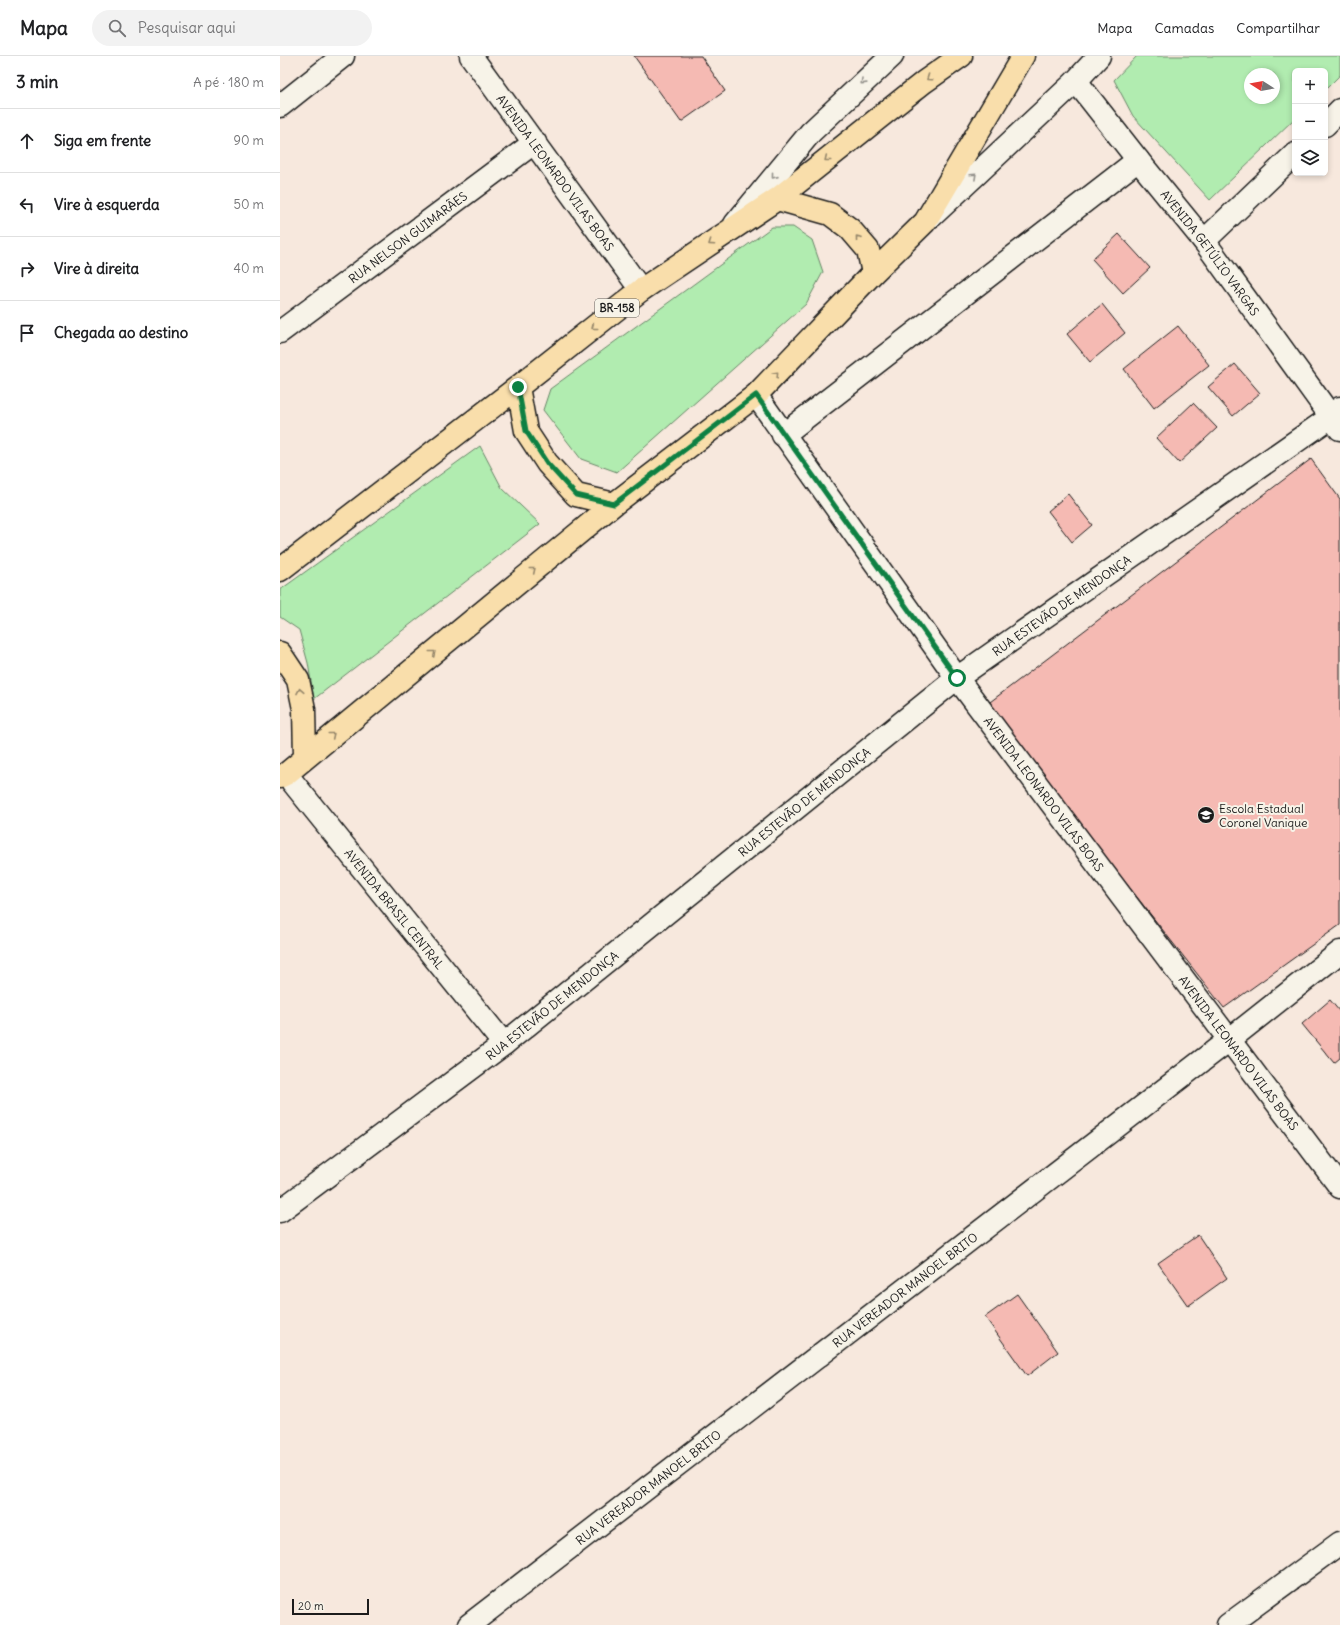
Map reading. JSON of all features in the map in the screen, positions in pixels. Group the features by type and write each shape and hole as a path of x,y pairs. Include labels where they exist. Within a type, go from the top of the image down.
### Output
{"main road":[{"name":"BR-158","path":"280,570 518,387 641,290 777,199 924,82 961,56"},
{"path":"283,775 614,504 756,395 873,273 925,222 1023,56"},
{"path":"777,199 830,214 850,229 868,250 873,273"},
{"path":"518,387 526,431 547,463 576,495 614,504"},
{"path":"280,653 298,680 304,709 306,757"}],"street":[{"path":"280,106 343,56"},
{"name":"AVENIDA LEONARDO VILAS BOAS","path":"471,56 535,142 641,290"},
{"path":"730,230 811,132 892,56"},
{"path":"925,222 1076,81 1099,56"},
{"name":"AVENIDA GETÚLIO VARGAS","path":"1076,81 1204,241 1337,418"},
{"path":"1328,122 1340,110"},
{"name":"RUA NELSON GUIMARÃES","path":"280,332 535,142"},
{"path":"1204,241 1292,157"},
{"path":"783,435 1138,160"},
{"name":"AVENIDA LEONARDO VILAS BOAS","path":"756,395 957,678 1340,1187"},
{"name":"RUA ESTEVÃO DE MENDONÇA","path":"280,1211 504,1044 957,678 1337,418"},
{"name":"AVENIDA BRASIL CENTRAL","path":"283,775 504,1044"},
{"name":"RUA VEREADOR MANOEL BRITO","path":"469,1625 1229,1040 1340,952"},
{"path":"1228,1625 1340,1543"}],"green space":[{"path":"1137,56 1340,56 1340,75 1328,87 1328,68 1292,68 1292,121 1210,200 1133,116 1114,80"},
{"path":"772,227 793,227 812,240 823,272 806,304 617,472 581,459 543,410 550,389"},
{"path":"480,446 502,488 540,524 314,699 308,663 299,630 280,617 280,590"}],"building":[{"path":"634,56 701,56 725,91 681,122"},
{"path":"1119,234 1150,268 1123,293 1092,259"},
{"path":"1102,304 1125,333 1090,362 1067,334"},
{"path":"1178,326 1209,365 1154,408 1124,369"},
{"path":"1235,364 1260,393 1233,416 1208,387"},
{"path":"1193,403 1217,428 1179,463 1156,438"},
{"name":"Escola Estadual Coronel Vanique","path":"1311,459 1340,499 1340,925 1224,1008 986,705"},
{"path":"1068,494 1092,525 1072,542 1048,511"},
{"path":"1330,1000 1340,1012 1340,1058 1334,1063 1302,1024"},
{"path":"1198,1235 1227,1278 1188,1306 1158,1263"},
{"path":"1017,1294 1058,1352 1027,1376 985,1317"}],"place":[{"name":"Escola Estadual Coronel Vanique","path":"1206,815"}],"route":[{"path":"518,387 526,431 547,463 576,495 614,504 756,395 957,678"}]}
